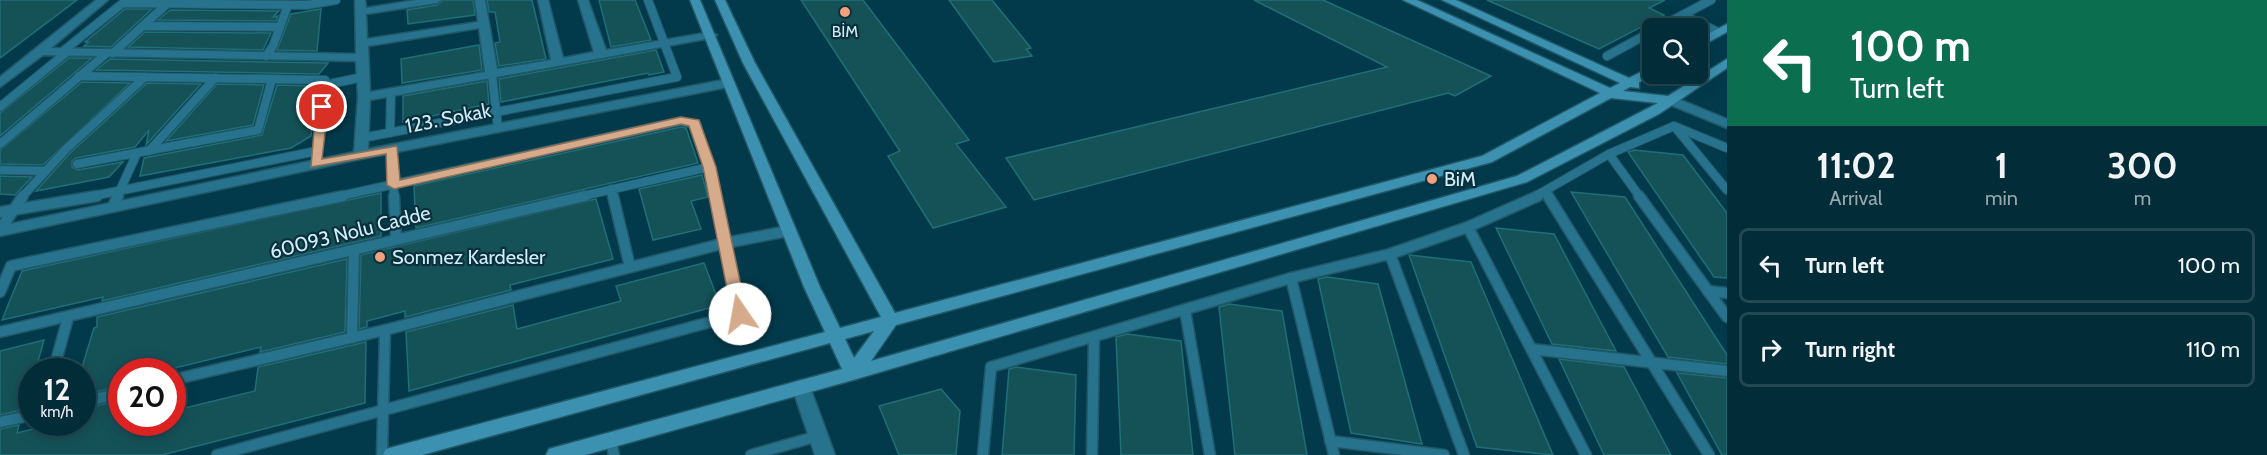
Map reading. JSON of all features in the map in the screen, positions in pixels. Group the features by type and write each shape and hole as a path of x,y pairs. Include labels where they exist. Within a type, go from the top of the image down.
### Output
{"street":[{"path":"0,83 103,0"},
{"path":"361,155 364,97 360,6 437,0"},
{"path":"480,0 492,74"},
{"path":"543,0 558,62"},
{"path":"583,0 601,54"},
{"path":"695,0 788,231 853,373"},
{"path":"720,0 749,63 891,320"},
{"path":"1408,0 1612,94 1671,100"},
{"path":"1447,0 1727,124"},
{"path":"362,44 484,24"},
{"path":"1708,38 1723,30"},
{"path":"364,97 711,35"},
{"path":"42,51 362,58"},
{"path":"556,455 613,447 801,387 1521,179 1671,100 1727,63"},
{"path":"393,455 1487,159 1642,76"},
{"name":"123. Sokak","path":"0,230 316,158 361,155 728,83"},
{"path":"853,373 891,320"},
{"path":"801,387 825,455"}],"lane":[{"path":"0,107 123,3 288,5 336,0"},
{"path":"362,138 677,77 648,0"},
{"path":"1677,18 1711,0"},
{"path":"0,144 167,4"},
{"path":"266,56 288,5"},
{"path":"1683,15 1723,30"},
{"path":"143,26 280,27"},
{"path":"1607,56 1642,37"},
{"path":"492,74 498,128"},
{"path":"4,213 316,158 325,80 79,76"},
{"path":"0,230 4,213 145,77"},
{"path":"325,85 363,77"},
{"path":"149,151 215,78"},
{"path":"77,164 258,130 272,79"},
{"path":"390,133 391,92"},
{"path":"0,292 11,266 686,121 697,125 710,167 740,314 218,455"},
{"path":"983,455 991,367 1291,278 1390,254 1468,227 1546,192 1609,154 1674,126 1727,148"},
{"path":"1674,126 1727,190"},
{"path":"392,149 396,239"},
{"path":"113,206 137,153"},
{"path":"1609,154 1727,317"},
{"name":"60093 Nolu Cadde","path":"0,332 710,167"},
{"path":"0,170 46,171"},
{"path":"611,189 630,267"},
{"path":"1546,192 1709,455"},
{"path":"1468,227 1586,455"},
{"path":"186,377 385,330 725,243 788,231"},
{"path":"352,337 354,250"},
{"path":"1390,254 1464,455"},
{"path":"1291,278 1334,455"},
{"path":"1708,291 1727,293"},
{"path":"1185,310 1210,455"},
{"path":"57,358 68,318"},
{"path":"382,455 385,330"},
{"path":"1092,455 1094,337"},
{"path":"1531,349 1727,371"},
{"path":"0,422 18,418"},
{"path":"751,455 818,436"},
{"path":"1330,441 1444,455"}],"building":[{"path":"0,0 77,0 0,58"},
{"path":"444,0 473,0 475,15 408,24 407,10 437,5"},
{"path":"487,0 532,0 546,59 499,66 495,43 500,42 495,12 489,12"},
{"path":"599,0 635,0 651,40 611,47"},
{"path":"801,0 863,0 969,140 956,144 1006,207 933,228 888,156 900,151"},
{"path":"949,0 992,0 1031,48 1026,49 1032,56 994,62"},
{"path":"1254,0 1323,0 1491,76 1455,96 1448,93 1034,200 1006,158 1387,67"},
{"path":"1487,0 1665,0 1649,8 1664,15 1658,18 1642,18 1642,27 1599,49"},
{"path":"125,9 152,9 111,47 84,46 89,42 85,42"},
{"path":"321,9 317,51 277,50 291,14"},
{"path":"170,10 279,11 273,17 278,16 276,21 158,20"},
{"path":"145,32 271,33 263,50 128,47"},
{"path":"479,45 482,70 402,83 401,59"},
{"path":"656,50 664,72 649,75 648,73 501,102 499,79"},
{"path":"69,58 92,58 0,136 0,113"},
{"path":"110,59 328,63 319,74 96,70"},
{"path":"487,81 489,104 403,122 403,96"},
{"path":"82,82 130,83 43,165 0,164 0,150"},
{"path":"147,83 201,84 146,145 149,130 135,147 76,158 72,161 72,167 78,170 123,162 109,177 36,191 70,153"},
{"path":"217,84 264,85 253,125 166,141"},
{"path":"277,85 317,86 311,136 291,148 140,176 144,158 262,135"},
{"path":"681,127 686,128 698,163 416,228 414,186"},
{"path":"1634,150 1683,155 1727,213 1727,278 1714,277 1628,152"},
{"path":"702,175 708,197 691,201 701,229 653,240 639,189"},
{"path":"0,176 32,177 15,195 0,194"},
{"path":"1571,192 1625,197 1727,355 1727,364 1668,357"},
{"path":"381,193 381,236 102,301 103,297 2,320 22,271"},
{"path":"596,199 613,259 510,285 511,290 405,317 405,311 367,321 367,327 359,329 361,255"},
{"path":"1496,228 1554,234 1616,351 1552,344"},
{"path":"1409,255 1471,262 1553,455 1477,447"},
{"path":"347,259 345,332 260,352 261,347 186,365 186,358 108,358 108,389 96,392 96,358 85,358 94,328 97,327 97,317"},
{"path":"704,263 720,305 409,391 406,332 513,305 517,329 621,301 616,286"},
{"path":"1327,277 1378,284 1422,444 1351,433 1318,279"},
{"path":"1229,304 1282,311 1307,455 1235,455 1219,307"},
{"path":"1127,334 1181,341 1193,455 1121,455 1116,337"},
{"path":"44,340 39,358 18,358 18,410 0,415 0,351"},
{"path":"366,342 365,403 162,455 0,455 0,429 18,425 18,436 96,436 96,406 108,403 108,436 186,436 186,408 255,391 258,367"},
{"path":"1559,359 1624,367 1671,455 1604,455"},
{"path":"1016,367 1076,375 1074,455 1002,455 1009,369"},
{"path":"1677,373 1727,378 1727,455 1722,455"},
{"path":"941,389 960,411 956,455 899,455 879,406"}],"place":[{"name":"BİM","path":"845,12"},
{"name":"BiM","path":"1432,179"},
{"name":"Sonmez Kardesler","path":"380,257"}],"route":[{"path":"322,107 315,165 392,149 394,185 681,121 690,121 697,125 710,167 740,314"}]}
